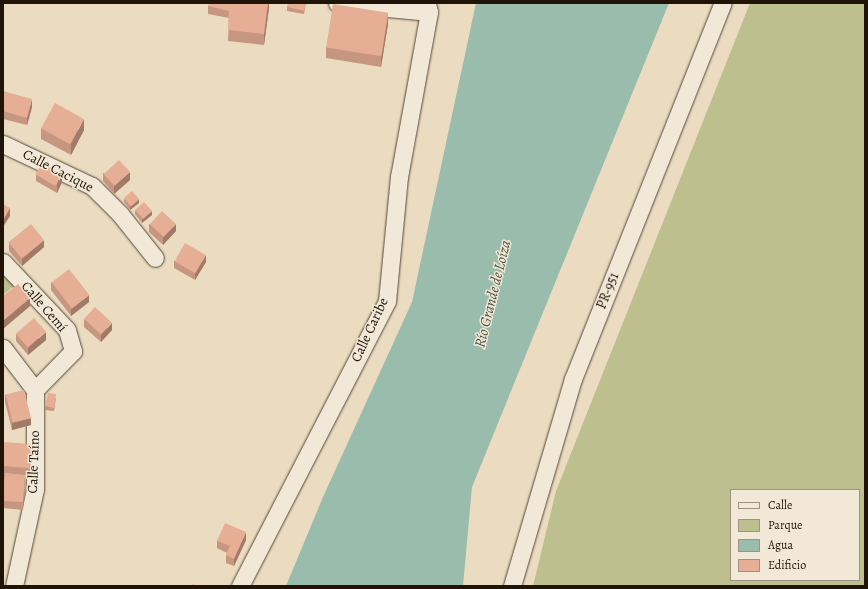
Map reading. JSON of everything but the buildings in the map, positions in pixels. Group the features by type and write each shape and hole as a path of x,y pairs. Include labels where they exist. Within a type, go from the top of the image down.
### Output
{"street":[{"path":"337,3 428,7"},
{"name":"PR-951","path":"512,586 573,379 723,3"},
{"name":"Calle Caribe","path":"240,586 387,301 399,177 428,7"},
{"name":"Calle Cacique","path":"3,144 92,186 120,214 155,258"},
{"name":"Calle Cemí","path":"3,262 67,330 73,351 35,390"},
{"path":"3,348 35,390"},
{"name":"Calle Taíno","path":"14,586 35,489 35,390"}],"green space":[{"path":"750,3 865,3 865,586 533,586 556,491"},
{"path":"3,272 15,285 3,295"}],"water":[{"name":"Río Grande de Loíza","path":"476,3 669,3 472,487 463,586 286,586 323,497 412,302"}]}
